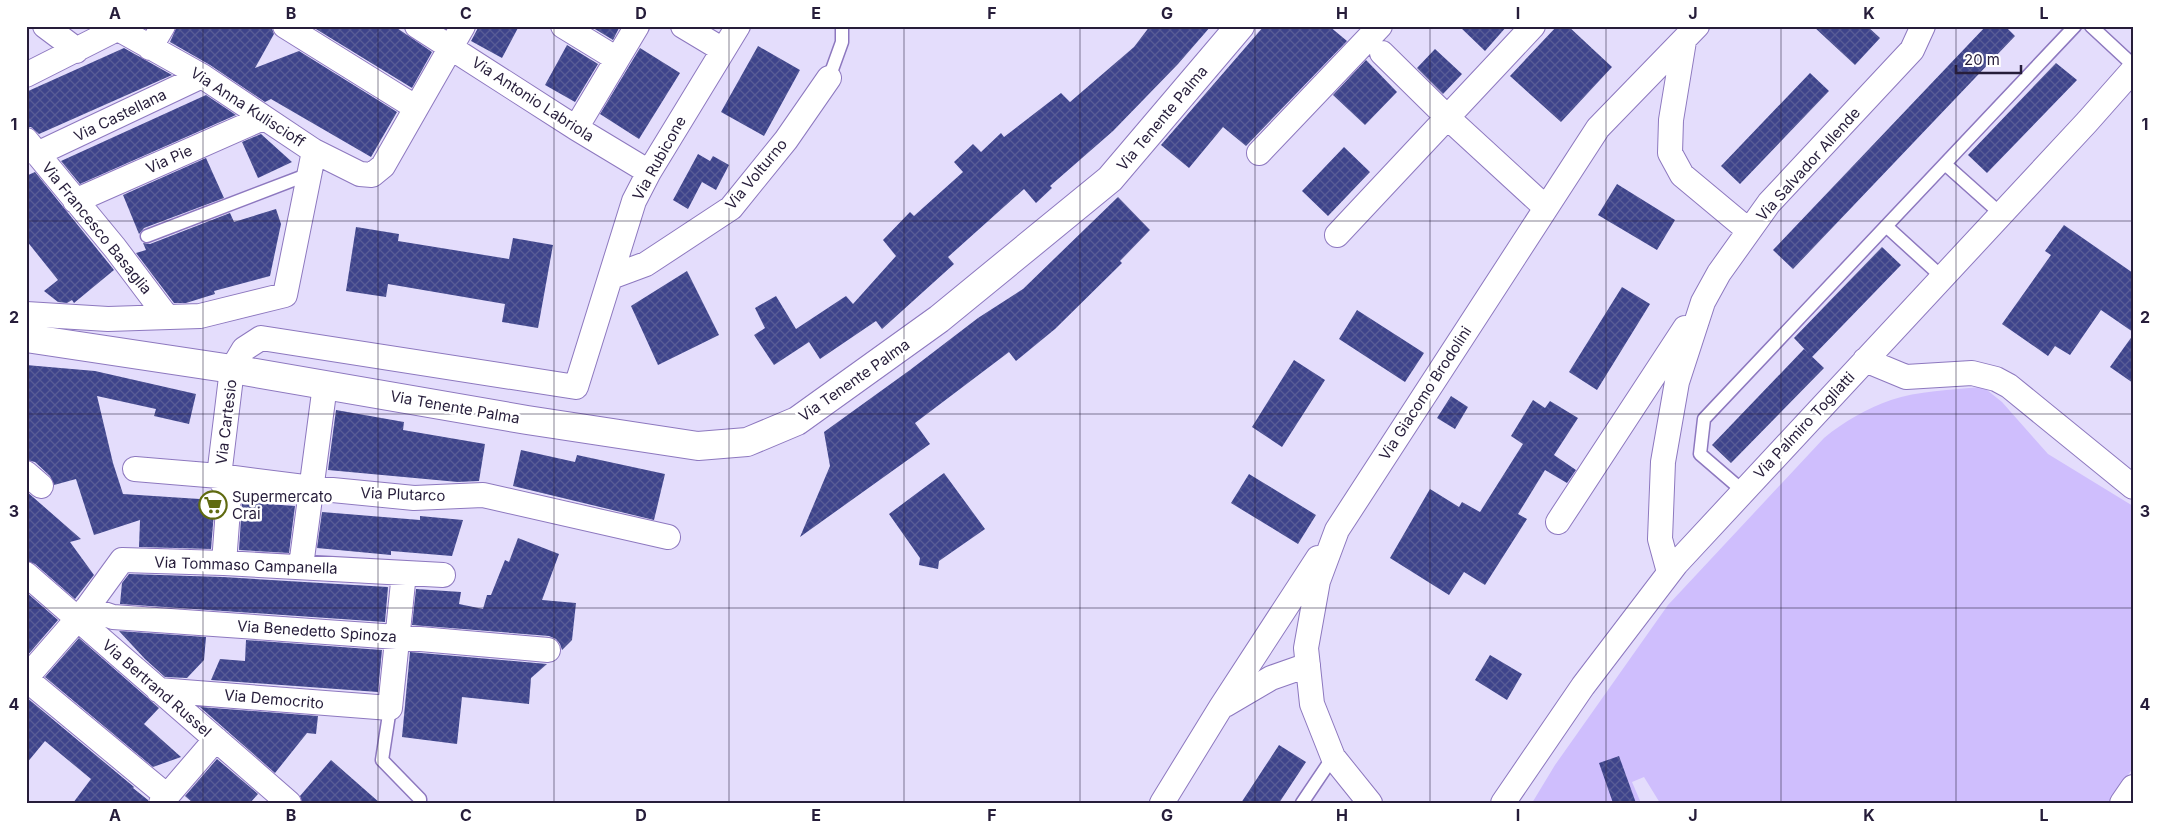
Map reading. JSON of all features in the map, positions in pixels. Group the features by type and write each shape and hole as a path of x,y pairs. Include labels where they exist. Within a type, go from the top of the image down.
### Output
{"main road":[{"name":"Via Tenente Palma","path":"26,338 232,369 527,420 698,446 747,442 796,421 939,319 1110,180 1240,26"}],"street":[{"path":"45,26 76,51"},
{"path":"150,48 163,26"},
{"path":"285,26 415,107 463,26"},
{"name":"Via Antonio Labriola","path":"417,26 576,128 649,172"},
{"path":"563,26 617,59"},
{"path":"576,128 637,26"},
{"path":"683,26 723,50"},
{"name":"Via Rubicone","path":"232,369 244,349 262,338 576,387 634,201 649,172 738,26"},
{"path":"1259,153 1380,26"},
{"path":"1338,236 1533,26"},
{"name":"Via Salvador Allende","path":"1669,572 1660,539 1663,462 1677,382 1688,342 1703,302 1748,230 1769,203 1912,50 1923,26"},
{"path":"26,75 76,51 115,28"},
{"name":"Via Anna Kuliscioff","path":"115,28 202,76 314,151 360,174 372,175 383,166 415,107"},
{"path":"1690,33 1671,120 1670,153 1674,165 1682,176 1748,230"},
{"name":"Via Giacomo Brodolini","path":"1370,803 1333,758 1312,704 1307,656 1318,581 1337,530 1598,128 1690,33"},
{"path":"1382,53 1447,117 1545,208"},
{"name":"Via Palmiro Togliatti","path":"1503,803 1583,686 1669,572 2133,70"},
{"name":"Via Castellana","path":"32,147 202,76"},
{"name":"Via Volturno","path":"611,277 646,264 731,208 786,140 829,78"},
{"name":"Via Pie","path":"75,201 263,118"},
{"name":"Via Francesco Basaglia","path":"32,147 115,248 167,317"},
{"path":"26,314 108,319 200,316 285,295 314,151"},
{"path":"1558,522 1703,302"},
{"path":"1865,360 1906,377 1972,374 1996,379 2009,386 2133,487"},
{"name":"Via Cartesio","path":"224,563 229,496 219,476 232,369"},
{"path":"301,566 326,385"},
{"name":"Via Plutarco","path":"135,469 219,476 414,498 482,496 668,537"},
{"path":"1162,803 1221,707 1337,530"},
{"name":"Via Tommaso Campanella","path":"83,613 122,560 301,566 443,575"},
{"path":"390,708 404,573"},
{"name":"Via Bertrand Russel","path":"26,574 83,613 158,690 289,803"},
{"path":"83,613 26,679 164,799 216,739"},
{"name":"Via Benedetto Spinoza","path":"83,613 113,617 397,637 548,650"},
{"path":"1221,707 1307,656 1274,627"},
{"name":"Via Democrito","path":"158,690 390,708"},
{"path":"2122,803 2133,787"}],"lane":[{"path":"829,78 842,42 842,26"},
{"path":"1743,491 1700,454 1704,419 2075,26"},
{"path":"2091,26 2133,65"},
{"path":"1945,164 2001,214"},
{"path":"147,236 309,174"},
{"path":"1886,226 1942,277"},
{"path":"390,708 382,760 420,799 420,803"},
{"path":"1302,803 1333,758"}],"shaded area":[{"path":"1980,387 2002,402 2048,454 2133,506 2133,768 2108,803 1660,803 1644,777 1632,782 1641,803 1532,803 1555,765 1668,605 1824,438 1856,416 1891,400 1923,393"}],"building":[{"path":"177,26 271,26 274,34 255,68 299,51 397,112 371,157 271,99 265,102 210,65 170,42"},
{"path":"311,26 394,26 432,52 412,88"},
{"path":"479,26 519,26 502,58 471,41"},
{"path":"590,26 620,26 613,40"},
{"path":"1150,26 1211,26 1178,64 1113,131 1050,186 1052,188 1036,203 1024,189 948,257 954,264 882,329 876,321 820,359 809,342 774,365 754,335 765,328 755,308 776,296 796,329 846,296 853,304 896,256 883,240 910,212 914,216 963,172 954,162 973,144 981,152 1001,133 1004,137 1061,93 1070,102 1134,47"},
{"path":"1264,26 1329,26 1347,41 1246,146 1223,127 1189,168 1161,145"},
{"path":"1459,26 1507,26 1485,51"},
{"path":"1557,26 1568,26 1612,67 1561,122 1510,76"},
{"path":"1813,26 1867,26 1880,38 1855,65"},
{"path":"1986,26 2005,26 2015,36 1793,269 1773,250"},
{"path":"567,45 598,64 575,102 545,85"},
{"path":"758,46 800,70 764,136 721,112"},
{"path":"124,48 172,75 39,134 31,127 26,127 26,92"},
{"path":"640,48 680,73 639,139 600,114"},
{"path":"1435,49 1462,74 1443,94 1417,68"},
{"path":"1366,60 1397,92 1365,125 1333,95"},
{"path":"2056,63 2077,80 1987,173 1968,155"},
{"path":"1810,73 1829,91 1740,184 1721,166"},
{"path":"206,95 236,115 80,184 61,161"},
{"path":"261,134 292,162 258,178 242,142"},
{"path":"1344,147 1370,172 1328,216 1302,191"},
{"path":"698,154 710,161 713,156 729,165 716,190 702,182 688,209 673,200"},
{"path":"206,158 224,198 144,228 139,234 123,195"},
{"path":"35,172 114,270 74,303 72,300 67,303 58,302 44,291 58,280 26,240 26,176"},
{"path":"1617,184 1675,220 1657,250 1598,215"},
{"path":"1118,197 1150,230 1120,261 1122,263 1055,329 1016,361 1009,352 915,423 930,444 800,537 830,466 824,432 978,318 1023,289"},
{"path":"276,209 281,224 270,276 214,291 215,294 186,303 174,303 136,253 146,250 143,243 150,244 230,213 234,222"},
{"path":"2064,225 2133,273 2133,332 2101,310 2070,355 2055,346 2048,356 2002,324 2051,255 2045,251"},
{"path":"356,227 399,234 398,241 509,259 513,238 553,245 538,328 502,322 505,304 388,284 386,297 346,291"},
{"path":"1882,247 1901,265 1812,357 1794,338"},
{"path":"687,271 719,335 658,365 631,306"},
{"path":"1622,287 1650,304 1597,390 1569,372"},
{"path":"1357,310 1424,353 1405,382 1339,339"},
{"path":"2133,335 2133,383 2110,367"},
{"path":"1804,349 1824,368 1731,463 1712,445"},
{"path":"1294,360 1325,380 1282,447 1252,427"},
{"path":"26,365 95,371 196,394 189,424 154,416 156,409 97,396 113,463 123,494 215,500 211,549 139,547 140,520 94,535 76,479 54,485 50,476 35,462 26,460"},
{"path":"1451,396 1468,407 1455,429 1437,418"},
{"path":"1533,400 1545,408 1550,401 1578,418 1554,455 1576,470 1567,483 1545,470 1518,514 1527,519 1485,585 1464,572 1449,595 1390,558 1430,489 1459,507 1462,502 1480,512 1523,444 1511,436"},
{"path":"336,410 404,422 403,430 485,444 479,481 458,482 328,470"},
{"path":"521,450 575,462 577,455 665,474 654,520 513,486"},
{"path":"944,473 985,529 939,561 938,569 919,565 920,558 889,514"},
{"path":"1249,474 1316,515 1298,544 1231,503"},
{"path":"26,491 81,539 70,542 94,575 75,599 35,564 26,561"},
{"path":"242,502 295,506 289,553 239,550"},
{"path":"322,512 420,520 420,516 463,520 452,556 391,551 391,555 317,548"},
{"path":"518,538 559,554 542,600 576,603 572,640 562,650 556,639 549,636 412,625 416,589 461,592 459,604 483,609 487,595 491,595 505,560 509,562"},
{"path":"129,574 223,577 388,587 385,622 120,604 122,583"},
{"path":"26,592 58,620 26,657"},
{"path":"119,631 206,637 204,660 187,678 165,677"},
{"path":"79,638 159,708 144,724 181,757 153,767 45,677"},
{"path":"246,640 382,650 378,692 211,680 220,659 245,661"},
{"path":"410,652 547,664 531,678 529,704 462,697 457,744 402,737"},
{"path":"1490,655 1522,674 1507,700 1475,680"},
{"path":"26,697 134,787 148,800 148,803 73,803 91,779 45,741 26,764"},
{"path":"200,707 318,716 316,734 307,733 275,773"},
{"path":"1279,745 1306,762 1279,803 1241,803"},
{"path":"1619,756 1636,803 1613,803 1599,763"},
{"path":"217,759 258,794 250,803 193,803 185,796"},
{"path":"331,760 380,803 302,803 300,796"}],"place":[{"name":"Supermercato Crai","path":"213,505"}]}
